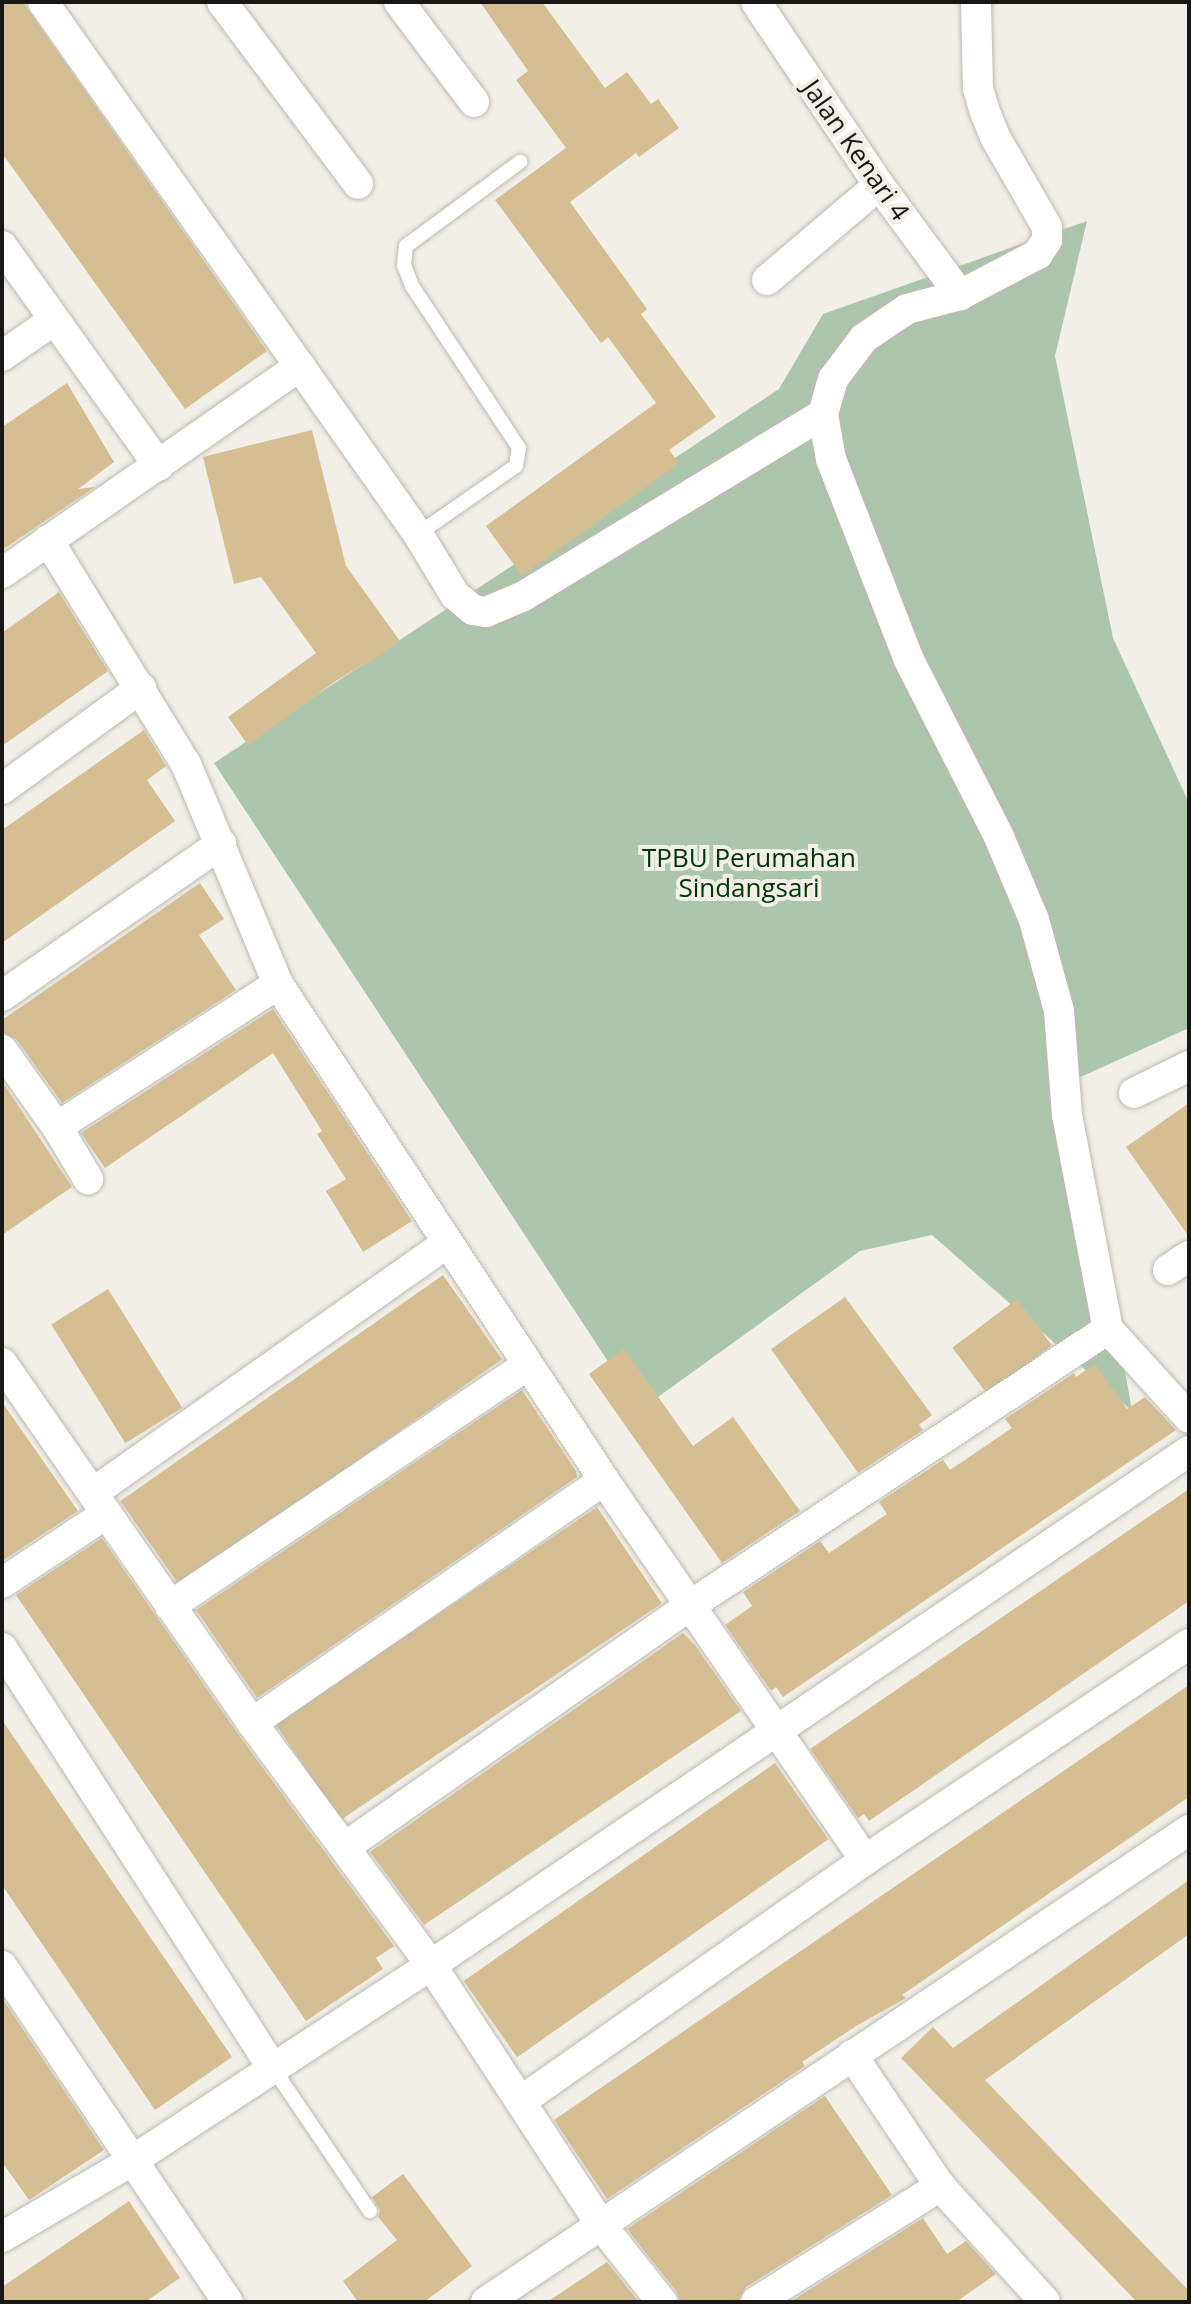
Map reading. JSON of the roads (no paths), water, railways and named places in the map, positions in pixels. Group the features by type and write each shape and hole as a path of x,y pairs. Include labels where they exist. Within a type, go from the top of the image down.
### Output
{"street":[{"path":"43,2 418,534 455,595 473,610 486,612 522,597 823,414"},
{"path":"222,2 358,184"},
{"path":"399,2 474,102"},
{"name":"Jalan Kenari 4","path":"756,2 879,185 960,295"},
{"path":"976,2 978,88 985,112 995,137 1047,227 1047,240 1038,254 960,295 907,309 864,338 833,379 823,414 831,459 909,660 999,837 1034,920 1059,1011 1067,1115 1108,1329 1189,1418"},
{"path":"767,280 879,185"},
{"path":"2,246 159,466"},
{"path":"2,356 54,320"},
{"path":"2,573 300,366"},
{"path":"48,540 186,764 278,984 445,1244 865,1860"},
{"path":"2,789 141,688"},
{"path":"2,996 221,844"},
{"path":"57,1127 278,984"},
{"path":"2,1050 57,1127 88,1179"},
{"path":"1134,1093 1189,1066"},
{"path":"2,1583 100,1503 445,1244"},
{"path":"345,1847 691,1605 1108,1329"},
{"path":"2,1363 252,1723 431,1965 601,2225 662,2302"},
{"path":"170,1606 527,1365"},
{"path":"7,2224 133,2160 431,1965 1189,1451"},
{"path":"252,1723 604,1480"},
{"path":"521,2101 865,1860 1189,1644"},
{"path":"2,1648 273,2068"},
{"path":"486,2302 1189,1830"},
{"path":"2,1966 133,2160 219,2299"},
{"path":"852,2055 940,2186 1032,2299"},
{"path":"756,2302 940,2186"}],"lane":[{"path":"418,534 516,466 519,448 412,286 404,265 406,246 520,162"},
{"path":"273,2068 370,2211"}],"park label":[{"name":"TPBU Perumahan Sindangsari","path":"749,873"}]}
